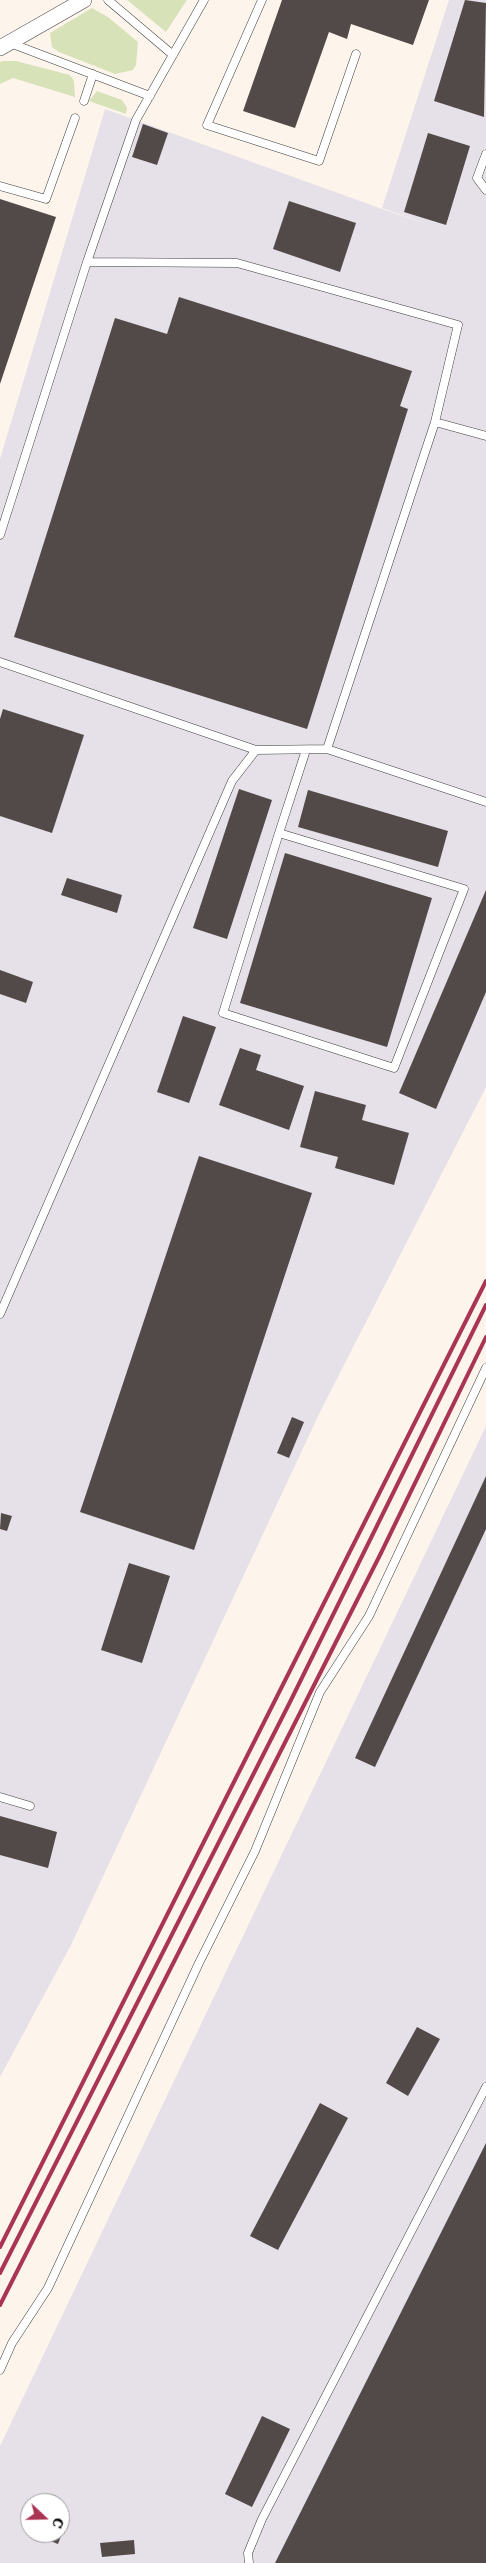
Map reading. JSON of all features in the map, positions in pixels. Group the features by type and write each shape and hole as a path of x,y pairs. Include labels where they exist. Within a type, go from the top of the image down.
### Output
{"street":[{"path":"5,46 84,0"}],"lane":[{"path":"108,0 173,55"},
{"path":"0,535 86,262 136,120 204,0"},
{"path":"262,0 207,124 319,161 356,54"},
{"path":"5,46 93,74 150,96"},
{"path":"84,101 93,74"},
{"path":"0,186 46,199 75,118"},
{"path":"486,154 477,178 486,190"},
{"path":"86,262 237,263 458,326 435,422 327,749"},
{"path":"435,422 486,436"},
{"path":"0,662 256,750 327,749 486,802"},
{"path":"0,1314 232,781 256,750"},
{"path":"279,833 464,889 394,1068 223,1013 279,833 306,750"},
{"path":"0,2357 12,2343 48,2288 199,1963 255,1851 320,1692 369,1616 486,1368"},
{"path":"0,1797 30,1806"},
{"path":"249,2563 248,2553 262,2519 486,2088"},
{"path":"0,2370 12,2343"}],"shaded area":[{"path":"449,0 486,0 486,1087 320,1412 71,1945 0,2077 0,459 105,109 432,226 382,208"},
{"path":"486,1426 486,2563 0,2563 0,2446"}],"green space":[{"path":"127,0 187,0 166,32"},
{"path":"92,8 108,17 138,42 136,65 133,70 115,74 59,52 52,47 50,33"},
{"path":"16,61 70,75 74,81 75,97 13,78 0,84 0,62"},
{"path":"97,91 122,100 127,108 126,114 89,101"}],"building":[{"path":"282,0 429,0 413,45 351,24 347,39 329,32 295,128 243,111"},
{"path":"465,0 486,3 484,117 434,101"},
{"path":"143,124 168,133 157,165 132,157"},
{"path":"428,133 470,146 446,225 404,212"},
{"path":"0,199 56,217 0,384"},
{"path":"289,201 356,223 340,272 273,249"},
{"path":"179,297 412,371 400,406 408,409 307,729 14,637 115,318 167,334"},
{"path":"3,709 84,735 52,833 0,816 0,719"},
{"path":"239,789 272,800 227,939 193,928"},
{"path":"308,790 448,831 438,867 298,827"},
{"path":"285,853 432,898 387,1047 240,1003"},
{"path":"67,878 122,895 117,913 61,895"},
{"path":"486,890 486,992 436,1109 399,1093"},
{"path":"0,970 33,982 26,1003 0,994"},
{"path":"183,1016 216,1027 189,1103 157,1092"},
{"path":"240,1048 261,1055 256,1070 304,1086 289,1130 219,1105"},
{"path":"315,1091 366,1105 362,1120 409,1133 394,1185 335,1168 338,1157 300,1147"},
{"path":"199,1156 312,1193 194,1550 80,1512"},
{"path":"292,1417 304,1422 289,1458 277,1453"},
{"path":"486,1476 486,1529 375,1767 355,1758"},
{"path":"1,1513 12,1516 7,1531 0,1529"},
{"path":"129,1563 170,1576 142,1663 101,1650"},
{"path":"0,1816 57,1832 48,1868 0,1855"},
{"path":"417,2027 440,2039 408,2096 386,2083"},
{"path":"320,2103 348,2118 278,2250 250,2236"},
{"path":"486,2143 486,2563 275,2563"},
{"path":"262,2416 290,2429 252,2507 225,2494"},
{"path":"134,2540 135,2554 102,2557 100,2543"}],"railway":[{"path":"0,2247 486,1281"},
{"path":"0,2273 289,1704 486,1305"},
{"path":"0,2305 380,1555 486,1337"}]}
